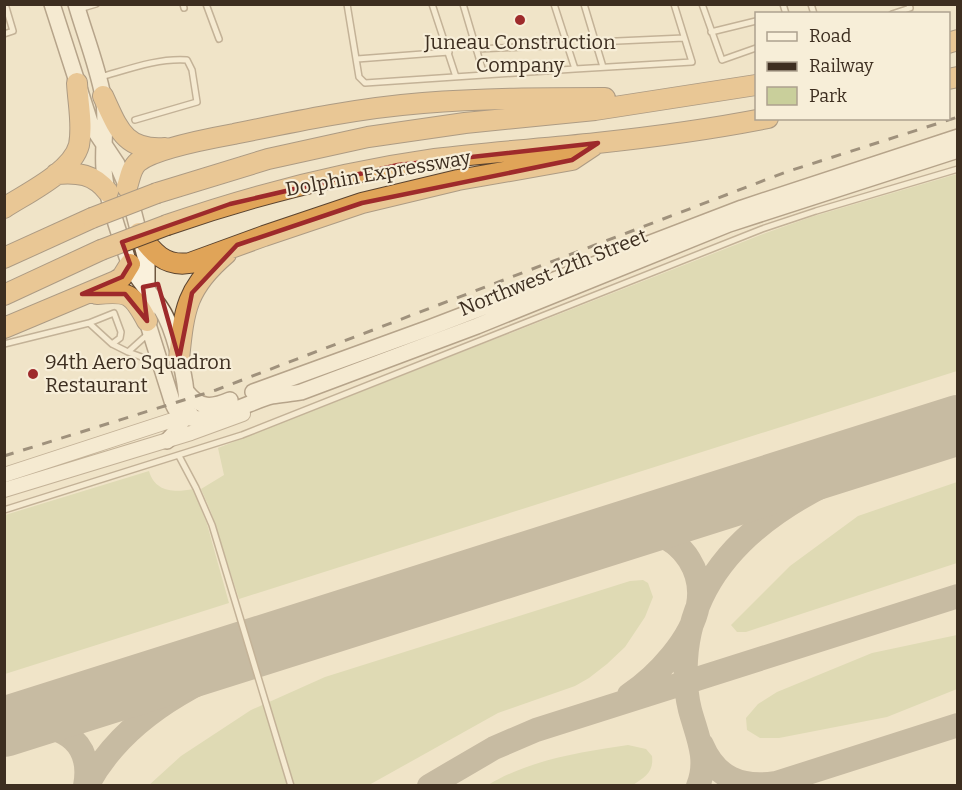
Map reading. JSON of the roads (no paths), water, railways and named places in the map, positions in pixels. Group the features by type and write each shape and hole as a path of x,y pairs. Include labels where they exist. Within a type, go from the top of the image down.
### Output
{"highway":[{"path":"4,208 56,174 72,160 79,145 80,118 77,83"},
{"name":"Dolphin Expressway","path":"4,258 92,218 157,194 267,159 368,137 454,124 595,110 755,85"},
{"path":"100,87 118,128 128,140 136,145 152,149 177,147"},
{"path":"56,174 72,172 83,174 97,182 118,189 137,164 146,158 177,147 317,117 423,103 512,98 671,98"},
{"name":"Dolphin Expressway","path":"4,295 101,250 167,225 271,192 354,173 447,158 598,143 755,120"},
{"path":"139,233 158,256 177,264 198,261 237,245 362,203 477,176 572,160 598,143"},
{"path":"170,362 192,293 208,271 237,245"},
{"path":"4,328 116,281 122,277 130,264"},
{"path":"82,294 110,292 125,294 138,304 149,327"}],"main road":[{"path":"76,7 100,87 106,124 104,170 118,189 139,233 147,264 149,327 186,391 194,400 203,405 214,406"},
{"path":"54,12 70,35 81,66 100,87"},
{"path":"54,12 91,125 105,148"},
{"name":"Northwest 12th Street","path":"214,406 429,328 742,208 957,137"},
{"name":"Northwest 12th Street","path":"301,392 477,326 729,224 957,150"},
{"path":"118,189 130,264 166,317 176,411 185,416 214,417 271,396 301,392"},
{"path":"167,441 179,428 185,416 186,391"}],"street":[{"name":"Northwest 12th Street","path":"4,490 167,441 301,392"},
{"name":"Northwest 12th Street","path":"4,475 214,406"}],"lane":[{"path":"4,34 13,31 7,19 5,4"},
{"path":"76,7 96,4"},
{"path":"206,4 219,39"},
{"path":"347,4 359,77 365,84 692,62 674,4"},
{"path":"432,4 456,77"},
{"path":"463,4 484,75"},
{"path":"554,4 575,69"},
{"path":"584,4 603,67"},
{"path":"702,4 722,60 755,48"},
{"path":"898,12 910,8 909,4"},
{"path":"711,32 755,21"},
{"path":"595,42 684,38"},
{"path":"477,49 567,45"},
{"path":"357,59 449,52"},
{"path":"100,87 157,62 173,59 187,60 192,70 197,102 135,120"},
{"path":"4,510 179,456 263,427 770,226 957,169"},
{"path":"4,345 114,313 121,332 120,338 112,344"},
{"path":"89,322 112,344 128,352 170,362"},
{"path":"128,352 149,327"},
{"path":"179,456 207,513 291,786"}],"railway":[{"path":"950,120 958,117"},
{"path":"4,456 216,390 786,172 949,120"}],"place":[{"name":"Juneau Construction Company","path":"520,20"},
{"name":"94th Aero Squadron Restaurant","path":"33,374"}]}
